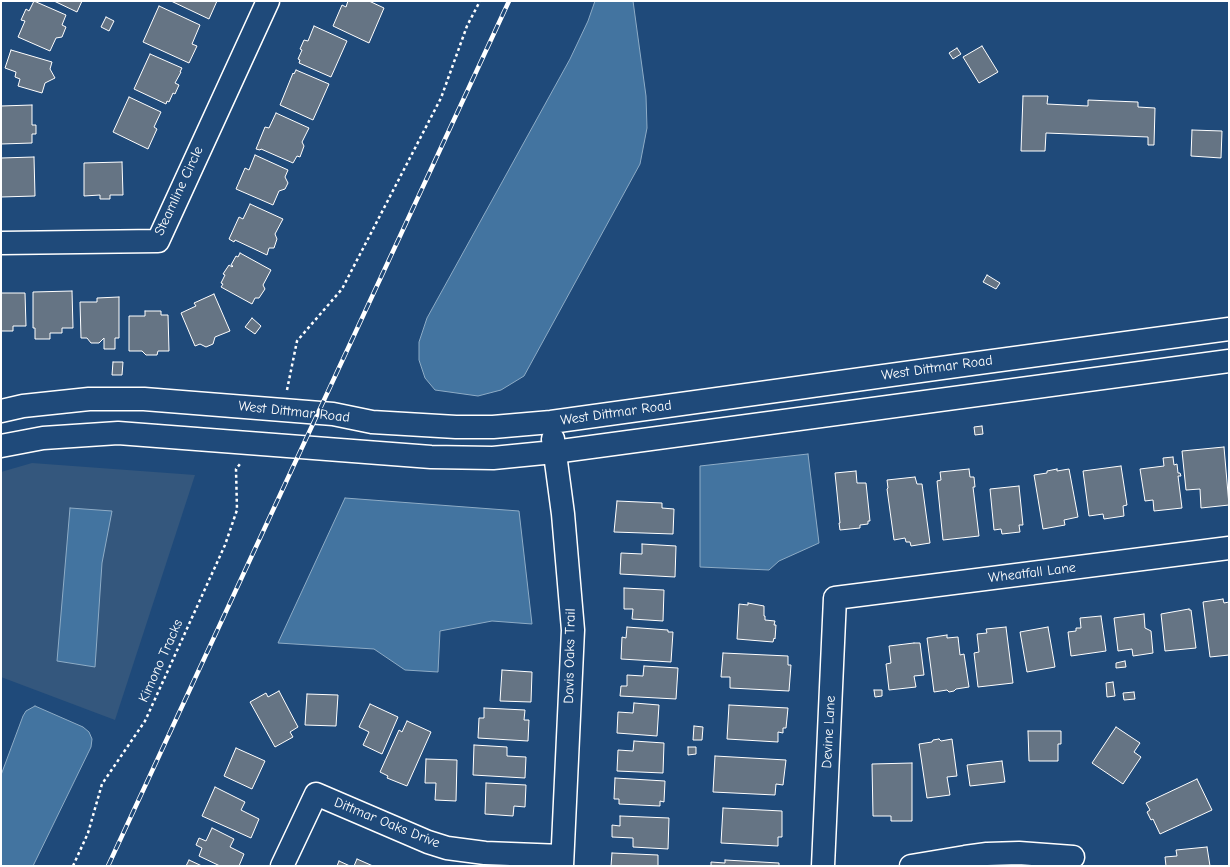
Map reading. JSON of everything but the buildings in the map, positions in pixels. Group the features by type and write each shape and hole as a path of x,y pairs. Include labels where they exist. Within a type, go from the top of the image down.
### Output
{"street":[{"name":"Steamline Circle","path":"1,243 158,241 268,1"},
{"name":"West Dittmar Road","path":"1,411 23,406 89,399 144,399 333,414 372,422 456,427 493,427 551,422 1229,329"},
{"path":"1,446 43,438 118,433 431,457 493,458 554,452 1229,360"},
{"name":"Davis Oaks Trail","path":"551,422 563,514 573,630 562,861"},
{"name":"Wheatfall Lane","path":"835,598 1229,548"},
{"name":"Devine Lane","path":"823,866 835,598"},
{"name":"Dittmar Oaks Drive","path":"282,866 316,794 428,842 447,848 562,861"},
{"path":"911,866 987,854 1019,853 1074,857"}],"path":[{"path":"284,410 298,341 342,289 441,98 467,26 480,1"},
{"name":"Kimono Tracks","path":"73,866 88,833 102,784 145,721 225,545 237,510 236,469 240,463"}],"shaded area":[{"path":"595,1 633,1 646,96 647,128 640,164 524,376 501,390 478,396 435,390 425,378 419,360 419,342 427,318 570,59 588,21"},
{"path":"808,454 819,543 779,561 769,570 700,567 700,466"},
{"path":"32,463 195,475 115,720 1,677 1,472"},
{"path":"345,498 519,511 532,624 492,621 440,631 438,672 405,670 374,649 278,643"},
{"path":"70,508 112,511 102,563 95,667 57,661"},
{"path":"35,706 83,727 89,732 92,739 91,747 33,866 1,866 1,775 23,716 26,711"}],"railway":[{"path":"108,866 509,1"}]}
